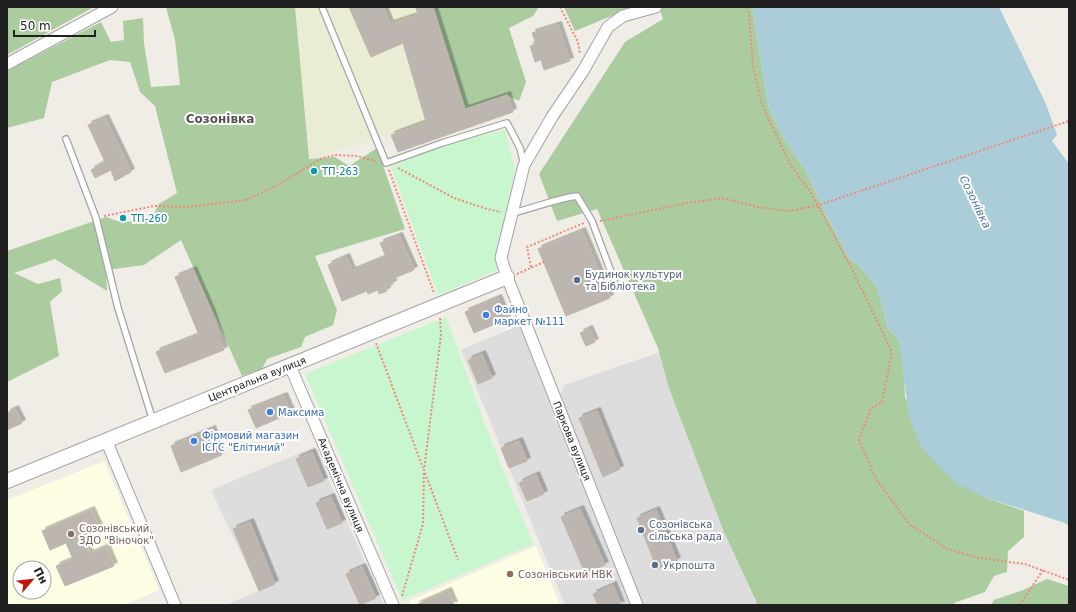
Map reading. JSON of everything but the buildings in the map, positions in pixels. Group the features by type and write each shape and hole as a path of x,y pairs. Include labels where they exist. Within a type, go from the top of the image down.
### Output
{"street":[{"path":"7,64 112,7"},
{"name":"Паркова вулиця","path":"637,605 507,277 501,258 510,214 524,165 552,117 583,71 608,27 623,16 656,7"},
{"name":"Центральна вулиця","path":"7,481 439,307 507,277"},
{"name":"Академічна вулиця","path":"290,366 397,601"},
{"path":"106,440 174,605"}],"lane":[{"path":"322,7 386,163 442,142 507,123 520,148 524,165"},
{"path":"66,139 96,218 118,308 153,421"},
{"path":"510,214 544,205 563,198 577,196 592,221 614,280"}],"path":[{"path":"560,7 578,42 583,71"},
{"path":"747,7 749,14 753,66 762,105 792,166 818,205 852,269 892,352 882,402 871,408 859,440 876,479 910,524 948,549 979,558 1025,564 1069,580"},
{"path":"531,267 527,247 578,224 592,221 605,221 687,203 723,198 758,207 789,211 818,205 1069,121"},
{"path":"96,218 154,206 189,207 246,200 278,185 322,158 336,155 356,156 386,163 406,171 454,198 487,209 510,214"},
{"path":"386,163 439,307 441,335 424,470 424,524 397,601"},
{"path":"526,270 544,262"},
{"path":"372,333 458,560"},
{"path":"1020,605 1043,570"}],"shaded area":[{"path":"295,7 433,7 507,95 513,112 398,152 393,139 384,137 309,159"},
{"path":"520,325 632,605 565,605 461,350"},
{"path":"663,351 770,605 643,605 560,397 564,385"},
{"path":"314,447 384,605 226,605 259,591 211,490"},
{"name":"Созонівський ЗДО \"Віночок\"","path":"104,461 159,590 124,605 9,605 7,603 7,500"},
{"name":"Созонівський НВК","path":"536,546 560,605 411,605 409,601"}],"green space":[{"path":"7,7 94,7 7,55"},
{"path":"166,7 295,7 309,159 335,157 349,166 377,148 405,229 315,256 337,310 333,325 305,337 301,347 267,359 262,369 242,376 181,240 144,265 106,270 107,291 55,259 14,273 38,284 60,278 62,291 50,302 59,356 7,382 7,251 106,217 123,223 153,216 159,204 177,193 155,106 140,92 130,62 110,60 52,82 44,118 7,128 7,71 101,22 111,42 124,40 123,21 143,18 144,43 151,87 180,85 175,40"},
{"path":"433,7 539,7 533,16 509,28 526,82 519,101 507,95 465,109"},
{"path":"564,7 633,7 575,31"},
{"path":"659,7 752,7 769,109 783,137 806,171 826,215 849,259 860,266 877,288 888,328 899,340 904,371 905,398 984,497 1024,511 1024,537 1008,551 1007,572 994,576 985,592 954,603 954,605 758,605 724,532 669,388 658,348 597,209 557,221 539,174 625,42 663,19"},
{"path":"505,130 515,170 496,256 500,269 438,295 391,167 448,143"},
{"path":"446,317 487,430 533,544 402,600 305,374"},
{"path":"1047,579 1069,586 1069,605 991,605 994,600 1023,590"}],"water":[{"path":"752,7 999,7 1046,104 1057,135 1052,141 1069,164 1069,526 1065,523 984,497 955,483 921,447 909,417 899,340 888,328 877,288 860,266 849,259 826,215 806,171 783,137 769,109"}],"place":[{"name":"ТП-263","path":"314,171"},
{"name":"ТП-260","path":"123,218"},
{"name":"Будинок культури та Бібліотека","path":"577,280"},
{"name":"Файно маркет №111","path":"486,315"},
{"name":"Максима","path":"270,412"},
{"name":"Фірмовий магазин ІСГС \"Елітиний\"","path":"194,441"},
{"name":"Созонівська сільська рада","path":"641,530"},
{"name":"Созонівський ЗДО \"Віночок\"","path":"71,534"},
{"name":"Укрпошта","path":"655,565"},
{"name":"Созонівський НВК","path":"510,574"}],"district":[{"name":"Созонівка","path":"220,119"}]}
